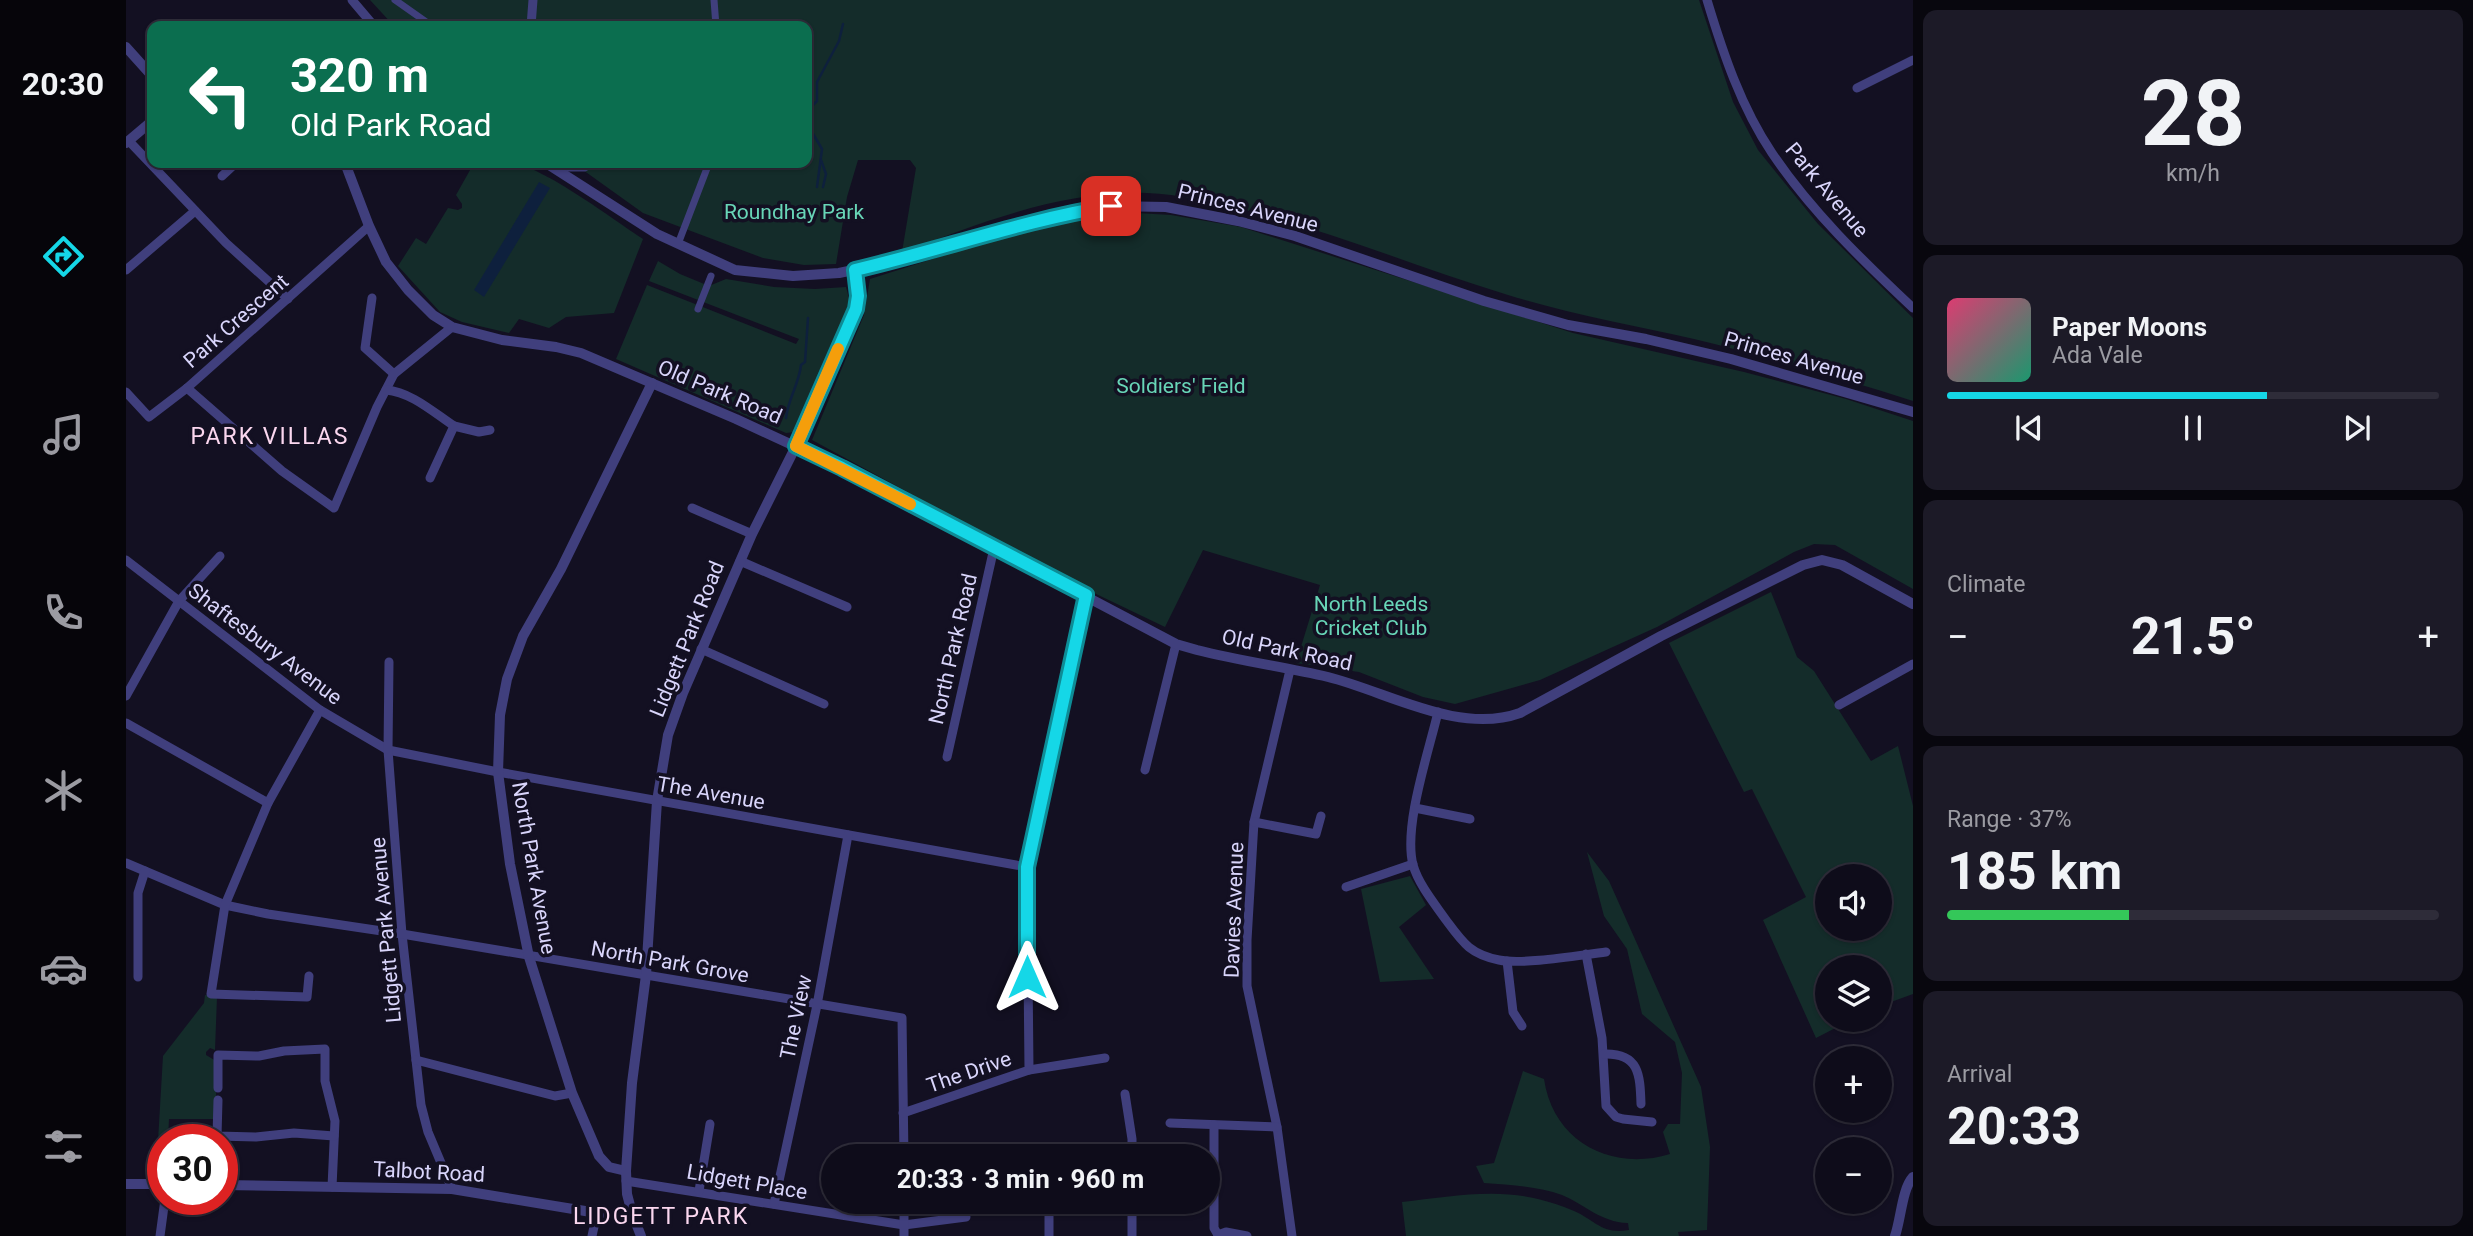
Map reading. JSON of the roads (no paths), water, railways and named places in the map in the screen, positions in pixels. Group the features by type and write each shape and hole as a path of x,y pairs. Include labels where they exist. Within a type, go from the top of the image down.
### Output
{"street":[{"path":"352,0 370,21"},
{"path":"395,0 425,21"},
{"path":"531,21 533,0"},
{"path":"714,0 716,21"},
{"name":"Park Avenue","path":"1707,0 1721,46 1747,109 1771,152 1805,198 1850,247 1913,308"},
{"path":"126,47 147,70"},
{"path":"1857,89 1913,60"},
{"path":"147,125 127,142 147,162"},
{"path":"153,168 226,243 288,299"},
{"path":"222,176 231,168"},
{"name":"Old Park Road","path":"347,168 386,262 408,290 433,314 452,327 502,340 581,353 796,446 1176,644 1356,685 1466,719 1500,718 1520,713 1661,636 1803,565 1822,560 1842,565 1913,604"},
{"name":"Princes Avenue","path":"554,168 657,234 678,244 736,270 793,276 855,270 921,255 1056,215 1111,206 1166,207 1238,221 1295,236 1484,301 1569,325 1646,339 1731,359 1913,412"},
{"path":"568,168 586,168"},
{"path":"678,244 707,168"},
{"path":"126,270 195,211"},
{"name":"Park Crescent","path":"126,392 149,417 187,388 369,226"},
{"name":"Lidgett Park Road","path":"626,1176 632,1083 646,975 657,801 671,726 751,534 796,446 856,309 858,296 855,270"},
{"path":"698,309 711,276"},
{"path":"372,298 365,348 394,374"},
{"path":"187,388 282,471 334,508 394,374 452,327"},
{"name":"North Park Avenue","path":"626,1176 609,1167 599,1156 572,1093 529,957 510,864 498,772 500,715 507,679 523,636 561,569 652,383"},
{"path":"386,390 397,391 410,397 454,425 479,432 490,430"},
{"path":"430,478 454,425"},
{"path":"692,508 751,534"},
{"name":"North Park Road","path":"947,757 994,548"},
{"path":"126,696 179,601 220,556"},
{"name":"Shaftesbury Avenue","path":"126,560 320,710 388,750"},
{"path":"740,561 847,607"},
{"name":"The Drive","path":"903,1113 1029,1070 1027,867 1086,595"},
{"path":"1144,770 1176,644"},
{"path":"701,649 824,704"},
{"name":"Lidgett Park Avenue","path":"389,662 388,750 402,934 421,1105 428,1132 452,1189"},
{"path":"1839,705 1913,664"},
{"name":"Davies Avenue","path":"1290,670 1254,822 1247,986 1277,1127 1292,1236"},
{"path":"309,976 307,997 211,994 225,905 268,803 320,710"},
{"path":"1438,712 1415,808 1412,837 1413,864 1422,885 1466,947 1483,956 1507,961 1606,952"},
{"path":"126,723 268,803"},
{"name":"The Avenue","path":"388,750 1027,867"},
{"path":"1415,808 1470,819"},
{"path":"1254,822 1317,834 1321,816"},
{"name":"The View","path":"774,1204 817,1005 848,835"},
{"name":"North Park Grove","path":"126,863 225,905 268,914 902,1018"},
{"path":"1346,887 1413,864"},
{"path":"138,977 138,893 145,871"},
{"path":"1586,954 1604,1054 1604,1099 1610,1112 1622,1119 1652,1122"},
{"path":"1507,961 1513,1012 1522,1026"},
{"name":"The Drive","path":"902,1018 904,1144"},
{"path":"218,1088 218,1055 259,1056 284,1051 325,1049 325,1081 335,1121 332,1187"},
{"path":"1604,1054 1618,1054 1634,1065 1639,1073 1641,1104"},
{"path":"1029,1070 1105,1058"},
{"path":"416,1060 555,1096 572,1093"},
{"path":"1125,1094 1132,1144"},
{"path":"218,1100 218,1136 256,1138 294,1133 334,1136"},
{"path":"1170,1123 1277,1127"},
{"path":"699,1191 710,1124"},
{"path":"1214,1125 1214,1228 1218,1236 1226,1232 1247,1236"},
{"path":"626,1176 632,1213 641,1236"},
{"name":"Lidgett Place","path":"626,1176 774,1204 904,1224 966,1217"},
{"path":"1895,1236 1902,1216 1906,1185 1913,1177"},
{"path":"126,1184 147,1184"},
{"name":"Talbot Road","path":"238,1185 452,1189 597,1213 632,1213"},
{"path":"1902,1216 1913,1201"},
{"path":"592,1236 597,1213"},
{"path":"904,1214 904,1236"},
{"path":"1049,1214 1049,1236"},
{"path":"1132,1214 1132,1236"},
{"path":"160,1236 162,1215"}],"water":[{"path":"539,182 550,188 484,297 474,290"}],"waterway":[{"path":"812,106 817,101 817,82 839,41 843,24"},
{"path":"812,132 822,149 817,187"},
{"path":"821,160 826,174 823,187"},
{"path":"786,418 801,365 805,362 808,318"}],"district":[{"name":"PARK VILLAS","path":"270,436"},
{"name":"LIDGETT PARK","path":"661,1216"}],"park label":[{"name":"Roundhay Park","path":"794,212"},
{"name":"Soldiers' Field","path":"1181,386"},
{"name":"North Leeds Cricket Club","path":"1371,616"}]}
